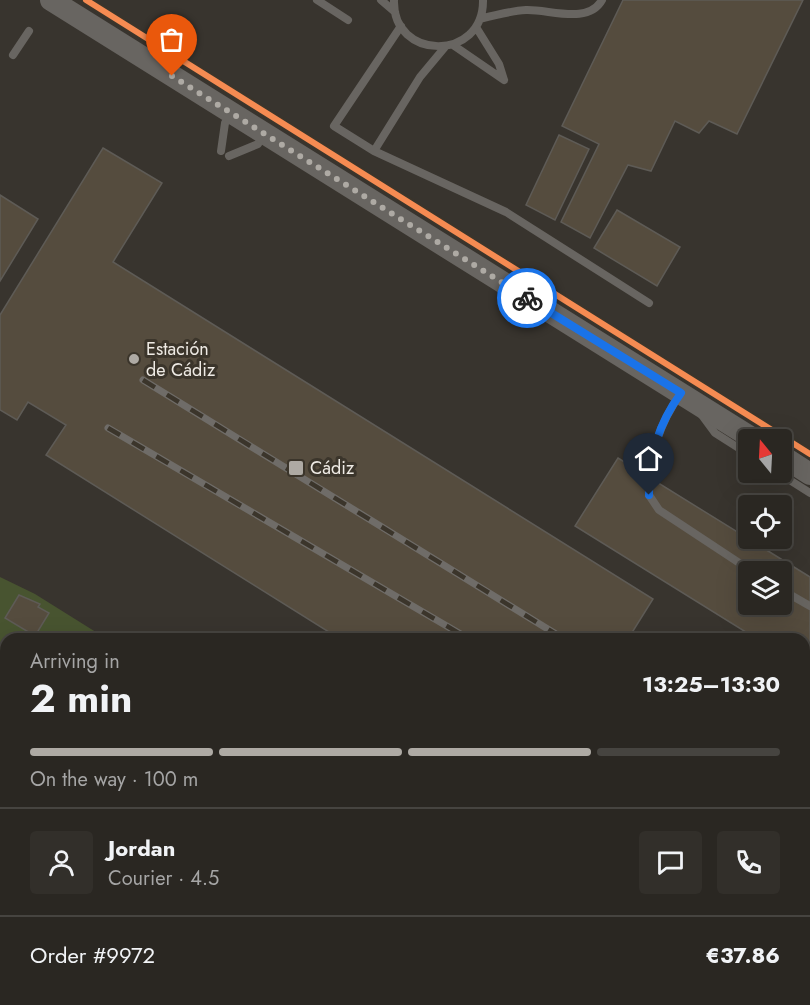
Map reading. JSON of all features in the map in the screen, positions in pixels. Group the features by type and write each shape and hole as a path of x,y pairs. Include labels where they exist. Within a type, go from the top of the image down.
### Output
{"main road":[{"path":"51,0 738,429"},
{"path":"792,462 810,474"}],"lane":[{"path":"317,0 348,20"},
{"path":"381,0 395,12"},
{"path":"394,0 395,12 401,26 410,37 423,44 449,46 504,80 499,64 478,23"},
{"path":"374,151 420,77 449,46 465,38 478,23 483,0"},
{"path":"478,23 527,10 580,13 591,11 602,0"},
{"path":"401,26 334,126 374,151 506,212 649,303"},
{"path":"13,55 29,31"},
{"path":"220,151 225,123 232,114"},
{"path":"229,156 258,144 264,134"},
{"path":"738,448 715,433 688,398 663,424 654,448 649,495 659,510 738,562"},
{"path":"792,482 810,493"},
{"path":"792,596 810,606"}],"green space":[{"path":"0,577 35,594 97,633 0,633"}],"building":[{"path":"623,0 803,0 737,134 709,121 699,133 675,121 651,171 628,165 590,238 561,222 599,144 562,126"},
{"path":"559,135 589,149 555,220 526,205"},
{"name":"Estación de Cádiz","path":"103,148 162,183 113,262 653,599 632,633 330,633 46,455 66,425 28,402 17,420 0,410 0,315"},
{"path":"0,195 38,219 0,281"},
{"path":"617,210 680,247 657,286 594,248"},
{"path":"618,458 738,532 738,549 765,549 784,561 738,561 738,615 792,615 792,566 810,577 810,633 747,633 575,526"},
{"path":"19,595 40,604 38,607 49,613 37,633 30,633 5,618"}],"railway":[{"path":"143,380 554,633"},
{"path":"108,428 459,633"}],"cycle path":[{"path":"86,0 810,454"}],"way so far":[{"path":"172,76 527,298"}],"place":[{"name":"Estación de Cádiz","path":"134,359"},
{"name":"Cádiz","path":"296,468"}],"route":[{"path":"527,298 681,393 663,424 654,448 649,495"}]}
